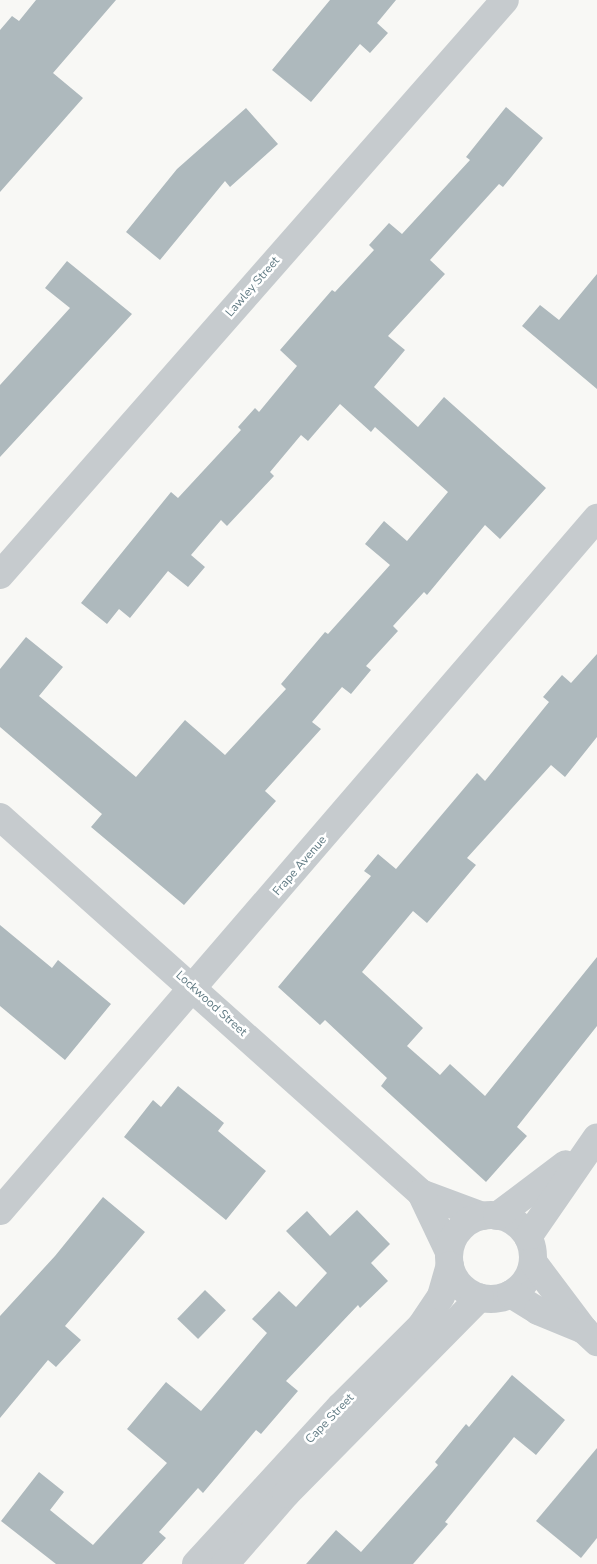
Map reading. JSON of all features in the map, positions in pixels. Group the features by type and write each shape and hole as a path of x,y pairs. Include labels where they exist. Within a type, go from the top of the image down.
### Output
{"street":[{"name":"Lawley Street","path":"0,575 505,0"},
{"name":"Frape Avenue","path":"0,1211 194,989 597,518"},
{"name":"Lockwood Street","path":"0,817 421,1193 490,1216"},
{"path":"592,1142 530,1250 529,1275 511,1294 499,1298 480,1297 463,1288 450,1258 461,1229 490,1216 592,1142"},
{"name":"Lockwood Street","path":"421,1193 450,1258"},
{"path":"490,1216 520,1226 530,1250 590,1336"},
{"name":"Cape Street","path":"196,1564 334,1413 421,1326 441,1296 450,1258"},
{"path":"511,1294 538,1311 590,1336"},
{"name":"Cape Street","path":"225,1564 286,1494 480,1297"}],"building":[{"path":"36,0 116,0 53,73 83,98 0,192 0,30 12,16 19,21"},
{"path":"330,0 396,0 377,23 388,33 370,53 360,44 311,102 272,70"},
{"path":"506,107 543,138 503,187 499,184 430,260 445,274 388,336 405,350 374,387 418,427 444,397 546,488 500,539 485,525 427,595 424,592 393,626 398,631 366,666 371,670 351,694 342,687 312,722 321,729 265,791 276,801 184,905 91,827 102,814 0,727 0,669 26,637 63,667 39,696 136,777 185,720 225,755 286,689 281,684 325,632 328,634 390,565 365,544 384,521 407,541 448,492 375,427 371,432 340,404 308,441 301,435 270,472 274,476 227,526 221,520 191,555 205,567 188,587 168,571 130,618 119,609 107,624 81,603 171,492 178,498 241,430 238,427 255,408 259,412 297,366 280,350 332,290 335,292 374,250 369,245 389,223 402,234 470,160 466,157"},
{"path":"246,108 278,144 230,187 225,181 160,260 126,232 177,169"},
{"path":"67,261 132,314 0,457 0,385 70,308 45,288"},
{"path":"597,274 597,389 522,326 540,305 559,320"},
{"path":"597,654 597,737 565,777 551,765 467,858 476,865 427,923 413,911 362,972 423,1028 407,1046 440,1075 450,1064 485,1096 597,957 597,1026 517,1127 527,1136 486,1182 381,1086 387,1078 325,1020 320,1025 278,987 371,876 364,871 378,854 396,869 477,773 485,781 549,702 543,697 562,675 571,683"},
{"path":"0,925 52,968 58,960 111,1004 65,1060 0,1006"},
{"path":"178,1086 224,1123 218,1131 266,1171 226,1220 124,1137 153,1100 161,1107"},
{"path":"103,1197 145,1232 65,1326 81,1340 56,1367 48,1360 0,1418 0,1316 55,1256"},
{"path":"357,1210 390,1244 371,1263 388,1281 360,1308 358,1305 286,1381 298,1391 261,1434 256,1430 203,1493 198,1488 159,1532 166,1538 142,1564 56,1564 1,1521 39,1472 64,1492 50,1510 93,1545 167,1463 127,1429 166,1382 201,1411 267,1333 252,1319 279,1291 296,1307 327,1273 286,1231 307,1211 330,1236"},
{"path":"205,1290 226,1310 198,1339 177,1319"},
{"path":"512,1375 565,1420 536,1455 514,1437 445,1522 448,1524 413,1564 306,1564 336,1530 361,1552 438,1465 435,1462 466,1424 469,1427"},
{"path":"597,1448 597,1538 581,1558 536,1521"}]}
